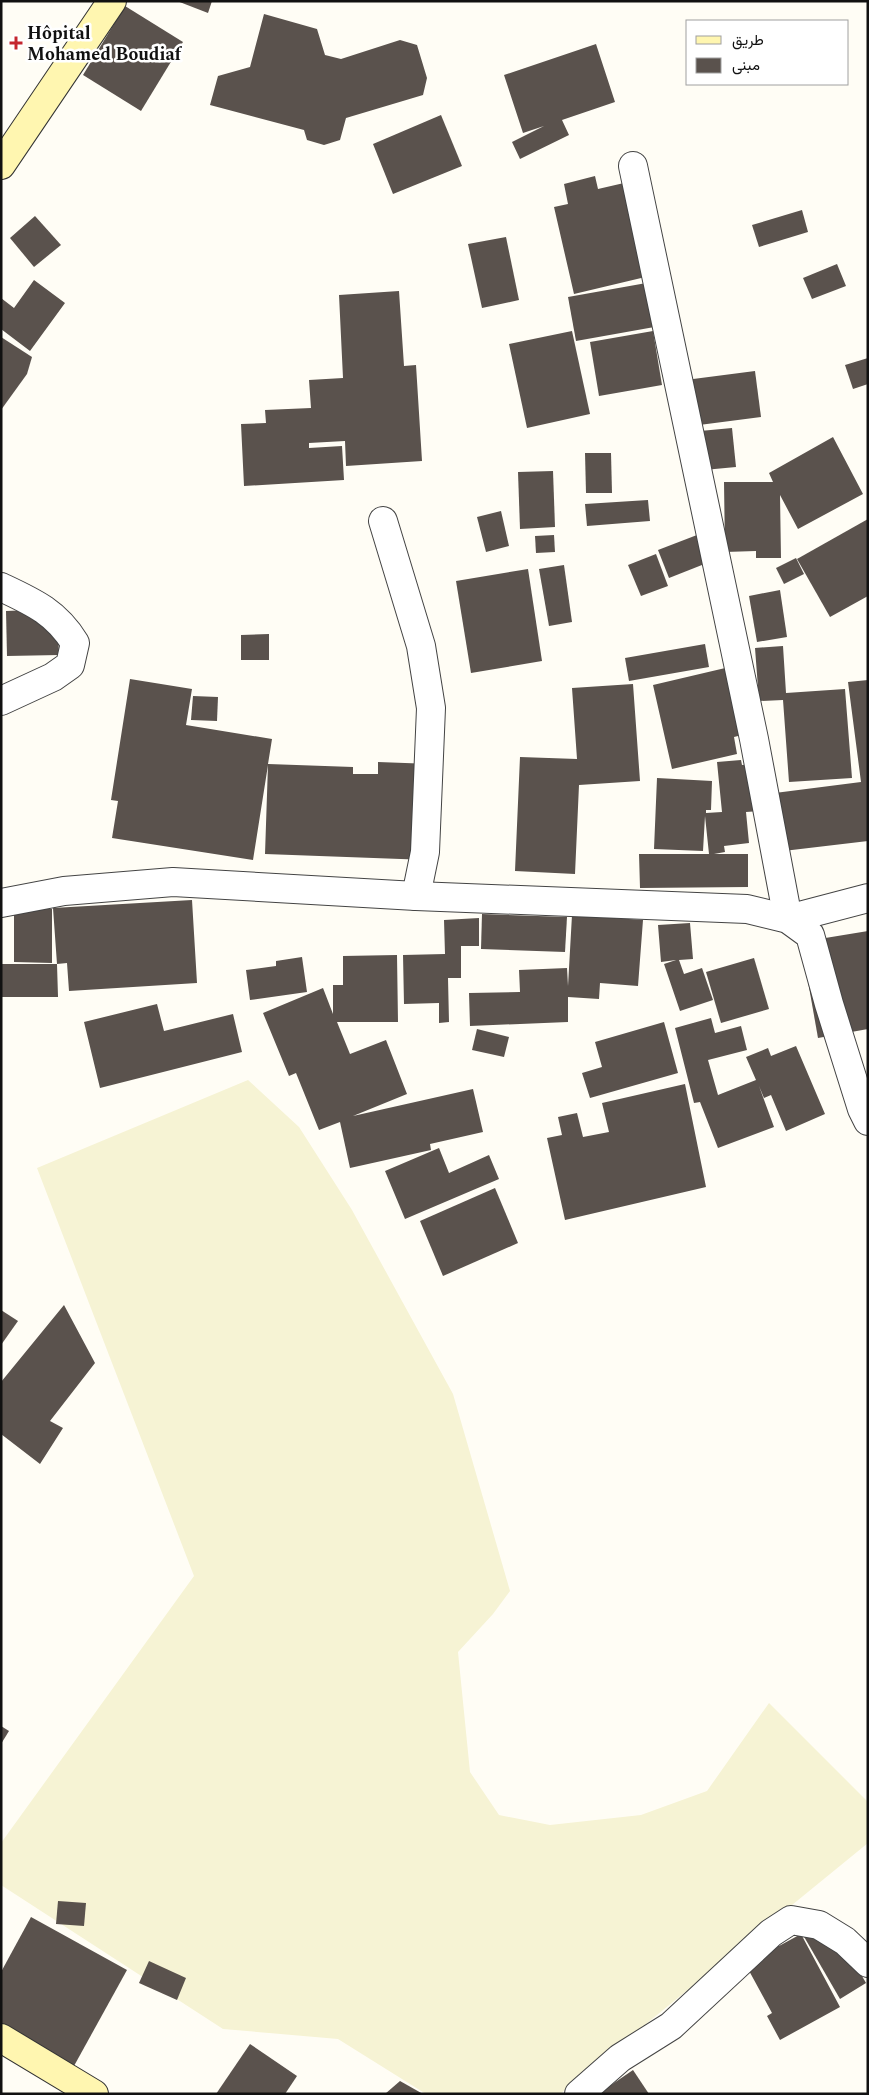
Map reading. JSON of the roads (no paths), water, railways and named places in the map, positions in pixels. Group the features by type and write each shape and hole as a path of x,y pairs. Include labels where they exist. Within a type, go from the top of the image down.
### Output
{"main road":[{"path":"1,165 112,1"},
{"path":"1,2038 94,2094"}],"street":[{"path":"633,166 754,739 788,919"},
{"path":"383,521 421,646 430,708 425,852 416,896"},
{"path":"1,587 39,605 65,625 75,643 70,665 52,677 1,701"},
{"path":"1,903 64,891 173,882 416,896 747,909 788,919 810,935 829,1004 862,1109 868,1121"},
{"path":"788,919 868,898"},
{"path":"578,2094 620,2058 671,2026 771,1933 791,1920 819,1925 845,1941 868,1963"}],"place":[{"name":"Hôpital Mohamed Boudiaf","path":"16,43"}]}
